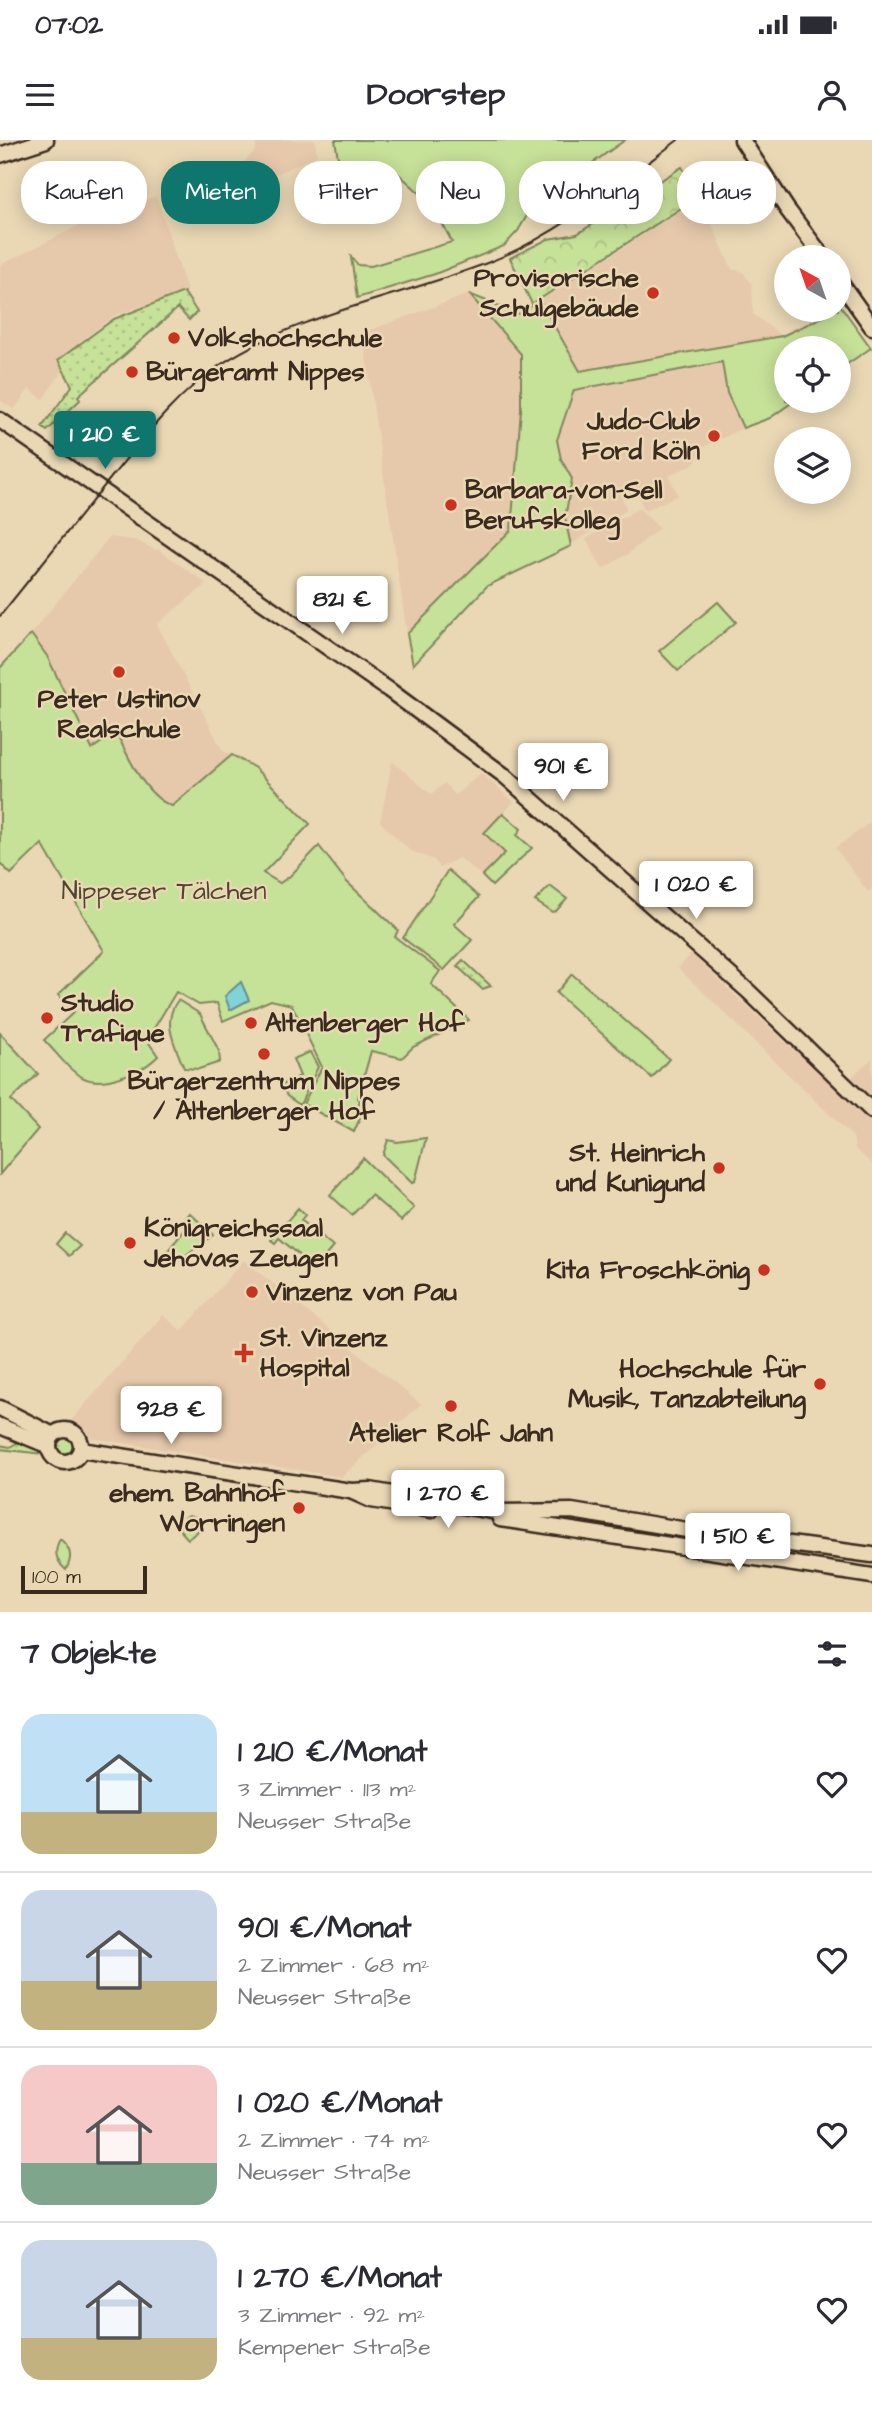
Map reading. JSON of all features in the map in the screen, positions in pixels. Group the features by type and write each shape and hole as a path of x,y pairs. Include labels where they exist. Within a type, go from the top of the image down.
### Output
{"main road":[{"path":"0,155 46,140"},
{"path":"742,140 814,245"},
{"path":"851,297 872,327"},
{"path":"0,420 389,690 505,776 748,991 872,1111"},
{"path":"0,1408 51,1441 54,1458 64,1462 72,1460 81,1450 80,1438 70,1430 64,1430 51,1441"},
{"path":"1,1426 51,1441"},
{"path":"81,1450 351,1491 370,1490 497,1512 572,1511 693,1531 872,1555"},
{"path":"351,1491 370,1500 390,1504 872,1576"}],"shaded area":[{"path":"255,140 315,140 317,155 304,161 294,161 294,166 280,172 280,161 245,161 256,147"},
{"path":"156,196 161,211 161,224 165,224 187,290 114,316 57,359 63,371 43,399 29,389 14,410 0,400 0,265 83,224 147,224 147,199"},
{"name":"Provisorische Schulgebäude","path":"677,213 677,224 712,224 732,269 743,272 752,284 753,314 782,336 580,371 540,301"},
{"path":"469,294 521,354 521,410 511,530 407,634 363,337 370,330"},
{"path":"722,362 727,393 743,428 702,448 695,463 669,476 678,495 645,511 636,492 622,497 627,510 572,544 566,531 565,518 572,479 561,459 557,440 574,390"},
{"path":"639,508 659,528 628,554 603,569 586,539"},
{"name":"Peter Ustinov Realschule","path":"109,537 135,540 158,549 207,584 157,624 223,751 232,755 172,806 161,802 135,771 116,733 92,749 47,656 31,634"},
{"path":"392,761 431,794 445,783 455,795 481,773 514,802 485,833 505,853 482,876 459,858 440,868 434,860 409,850 380,822"},
{"path":"872,821 872,889 868,892 835,848"},
{"path":"691,954 837,1090 872,1058 872,1164 855,1149 853,1137 678,968"},
{"name":"St. Vinzenz Hospital","path":"244,1260 421,1404 342,1477 91,1438 80,1427 69,1423 163,1315 182,1331"}],"green space":[{"path":"335,140 625,140 595,161 519,161 519,224 522,224 504,246 435,274 357,298 351,257 358,265 371,266 452,242 443,224 505,224 505,161 416,161 416,190 402,177 402,161 338,161"},
{"path":"677,170 677,211 663,220 663,179"},
{"path":"593,224 656,224 532,304 510,258 548,239 577,234"},
{"path":"184,292 197,312 189,320 178,308 78,396 80,400 47,431 42,427 72,386 58,360 114,319"},
{"path":"469,294 519,314 540,301 580,371 774,337 774,413 777,413 743,428 727,393 722,362 574,390 557,440 561,459 572,479 565,518 571,546 487,586 413,665 407,634 511,530 521,410 521,354"},
{"path":"851,320 871,348 851,361 851,336 782,336 812,322"},
{"path":"718,602 736,622 678,671 659,651"},
{"name":"Nippeser Tälchen","path":"31,634 47,656 92,749 116,732 146,785 162,801 172,806 232,755 255,768 310,824 263,873 280,883 319,846 347,882 398,930 395,937 440,971 431,984 469,1020 413,1047 402,1058 371,1051 358,1098 360,1100 355,1116 360,1118 354,1132 303,1104 322,1067 292,1005 271,1000 223,1021 217,1003 199,1005 176,992 147,1040 158,1056 136,1071 106,1081 85,1079 77,1074 44,1040 74,1012 58,995 104,951 42,844 11,874 0,863 0,668"},
{"path":"503,813 521,829 517,835 532,848 492,886 482,876 505,853 484,833"},
{"path":"448,870 479,897 454,924 472,940 444,970 403,938"},
{"path":"550,886 567,899 552,912 535,901"},
{"path":"463,960 491,986 482,989 457,966"},
{"path":"572,974 669,1059 652,1078 556,993"},
{"path":"178,1000 200,1014 219,1051 220,1062 199,1069 184,1068 170,1025 170,1017"},
{"path":"0,1033 38,1074 11,1100 38,1129 0,1174"},
{"path":"310,1052 318,1067 300,1105 287,1096 282,1085 300,1076 293,1059"},
{"path":"426,1138 415,1182 412,1183 383,1155 388,1140 397,1142"},
{"path":"363,1158 414,1208 401,1221 371,1195 352,1215 330,1195"},
{"path":"298,1208 305,1215 301,1220 333,1247 315,1268 279,1238 275,1243 271,1240"},
{"path":"190,1213 213,1235 175,1263 165,1254 188,1226 183,1221"},
{"path":"65,1233 80,1246 69,1256 56,1244"},
{"path":"65,1436 73,1439 76,1447 73,1455 65,1458 57,1455 54,1447 57,1439"},
{"path":"18,1442 36,1447 43,1454 0,1449 0,1445 10,1447"},
{"path":"189,1515 197,1518 201,1525 188,1539 178,1528"},
{"path":"60,1539 70,1553 66,1570 57,1556"}],"water":[{"path":"241,982 249,1000 230,1010 225,996"}],"tram line":[{"path":"0,616 150,431 204,376 250,347 282,332 454,275 513,252 610,192 678,140"}],"place":[{"name":"Provisorische Schulgebäude","path":"653,293"},
{"name":"Volkshochschule","path":"174,338"},
{"name":"Bürgeramt Nippes","path":"132,372"},
{"name":"Judo-Club Ford Köln","path":"714,436"},
{"name":"Barbara-von-Sell Berufskolleg","path":"451,505"},
{"name":"Peter Ustinov Realschule","path":"119,672"},
{"name":"Studio Trafique","path":"47,1018"},
{"name":"Altenberger Hof","path":"251,1023"},
{"name":"Bürgerzentrum Nippes / Altenberger Hof","path":"264,1054"},
{"name":"St. Heinrich und Kunigund","path":"719,1168"},
{"name":"Königreichssaal Jehovas Zeugen","path":"130,1243"},
{"name":"Kita Froschkönig","path":"764,1270"},
{"name":"Vinzenz von Pau","path":"252,1292"},
{"name":"St. Vinzenz Hospital","path":"244,1353"},
{"name":"Hochschule für Musik, Tanzabteilung","path":"820,1384"},
{"name":"Atelier Rolf Jahn","path":"451,1406"},
{"name":"ehem. Bahnhof Worringen","path":"299,1508"}]}
